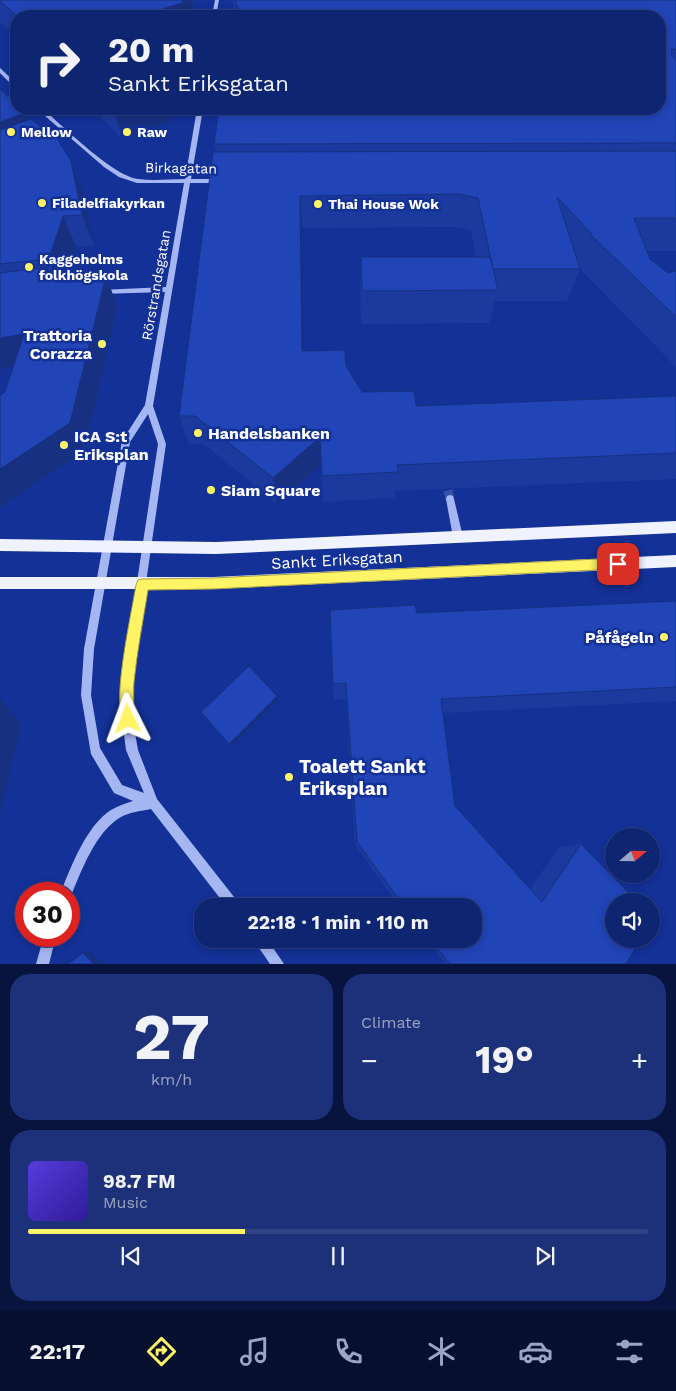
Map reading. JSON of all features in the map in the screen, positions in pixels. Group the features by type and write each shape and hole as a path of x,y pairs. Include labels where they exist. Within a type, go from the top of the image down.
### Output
{"main road":[{"name":"Sankt Eriksgatan","path":"0,545 216,548 676,527"},
{"name":"Sankt Eriksgatan","path":"0,584 142,585 213,583 676,561"}],"street":[{"path":"0,70 10,80"},
{"name":"Birkagatan","path":"46,115 106,166 122,176 148,181 225,181"},
{"name":"Rörstrandsgatan","path":"101,585 126,441 149,406 199,115"},
{"path":"61,139 69,136"},
{"path":"88,292 168,289"},
{"name":"Rörstrandsgatan","path":"142,585 162,444 149,406"},
{"path":"450,499 458,537"},
{"path":"101,585 90,649 86,695 95,750 118,789 153,803"},
{"path":"142,585 125,704 132,750 153,803 228,898"},
{"path":"71,882 77,866 91,842 113,815 131,806 153,803"},
{"path":"42,964 47,947"},
{"path":"266,948 278,964"}],"building":[{"path":"182,0 182,3 159,10 10,10 0,1"},
{"path":"235,0 676,0 676,50 671,49 672,56 676,60 676,143 214,144 218,115 666,115 666,10 239,10"},
{"path":"0,89 10,99 10,115 19,115 0,122"},
{"name":"Filadelfiakyrkan","path":"31,119 58,140 71,161 82,215 63,216 49,259 0,264 0,130"},
{"path":"676,151 676,218 634,218 650,259 668,273 676,271 676,317 591,235 557,197 580,269 493,269 478,198 459,194 300,196 302,351 345,350 346,366 362,392 414,391 416,406 676,396 676,453 397,465 398,472 322,476 320,437 273,478 195,416 179,416 213,152"},
{"path":"361,257 490,257 498,290 362,291"},
{"path":"47,267 43,277 106,276 70,423 0,469 0,395 5,392 24,334 0,338 0,273"},
{"path":"676,601 676,687 441,699 455,806 542,902 581,844 605,868 605,883 619,883 629,893 605,893 605,948 636,948 626,964 450,964 437,948 482,948 482,898 398,898 357,842 346,683 333,684 330,610 415,605 417,613"},
{"path":"249,666 277,696 229,744 201,712"},
{"path":"83,953 94,964 68,964"}],"tunnel":[{"path":"445,477 450,499"}],"place":[{"name":"Mellow","path":"11,132"},
{"name":"Raw","path":"127,132"},
{"name":"Filadelfiakyrkan","path":"42,203"},
{"name":"Thai House Wok","path":"318,204"},
{"name":"Kaggeholms folkhögskola","path":"29,267"},
{"name":"Trattoria Corazza","path":"102,344"},
{"name":"Handelsbanken","path":"198,433"},
{"name":"ICA S:t Eriksplan","path":"64,445"},
{"name":"Siam Square","path":"211,490"},
{"name":"Påfågeln","path":"664,637"},
{"name":"Toalett Sankt Eriksplan","path":"289,777"}],"route":[{"path":"128,719 125,704 127,680 142,585 618,564"}]}
